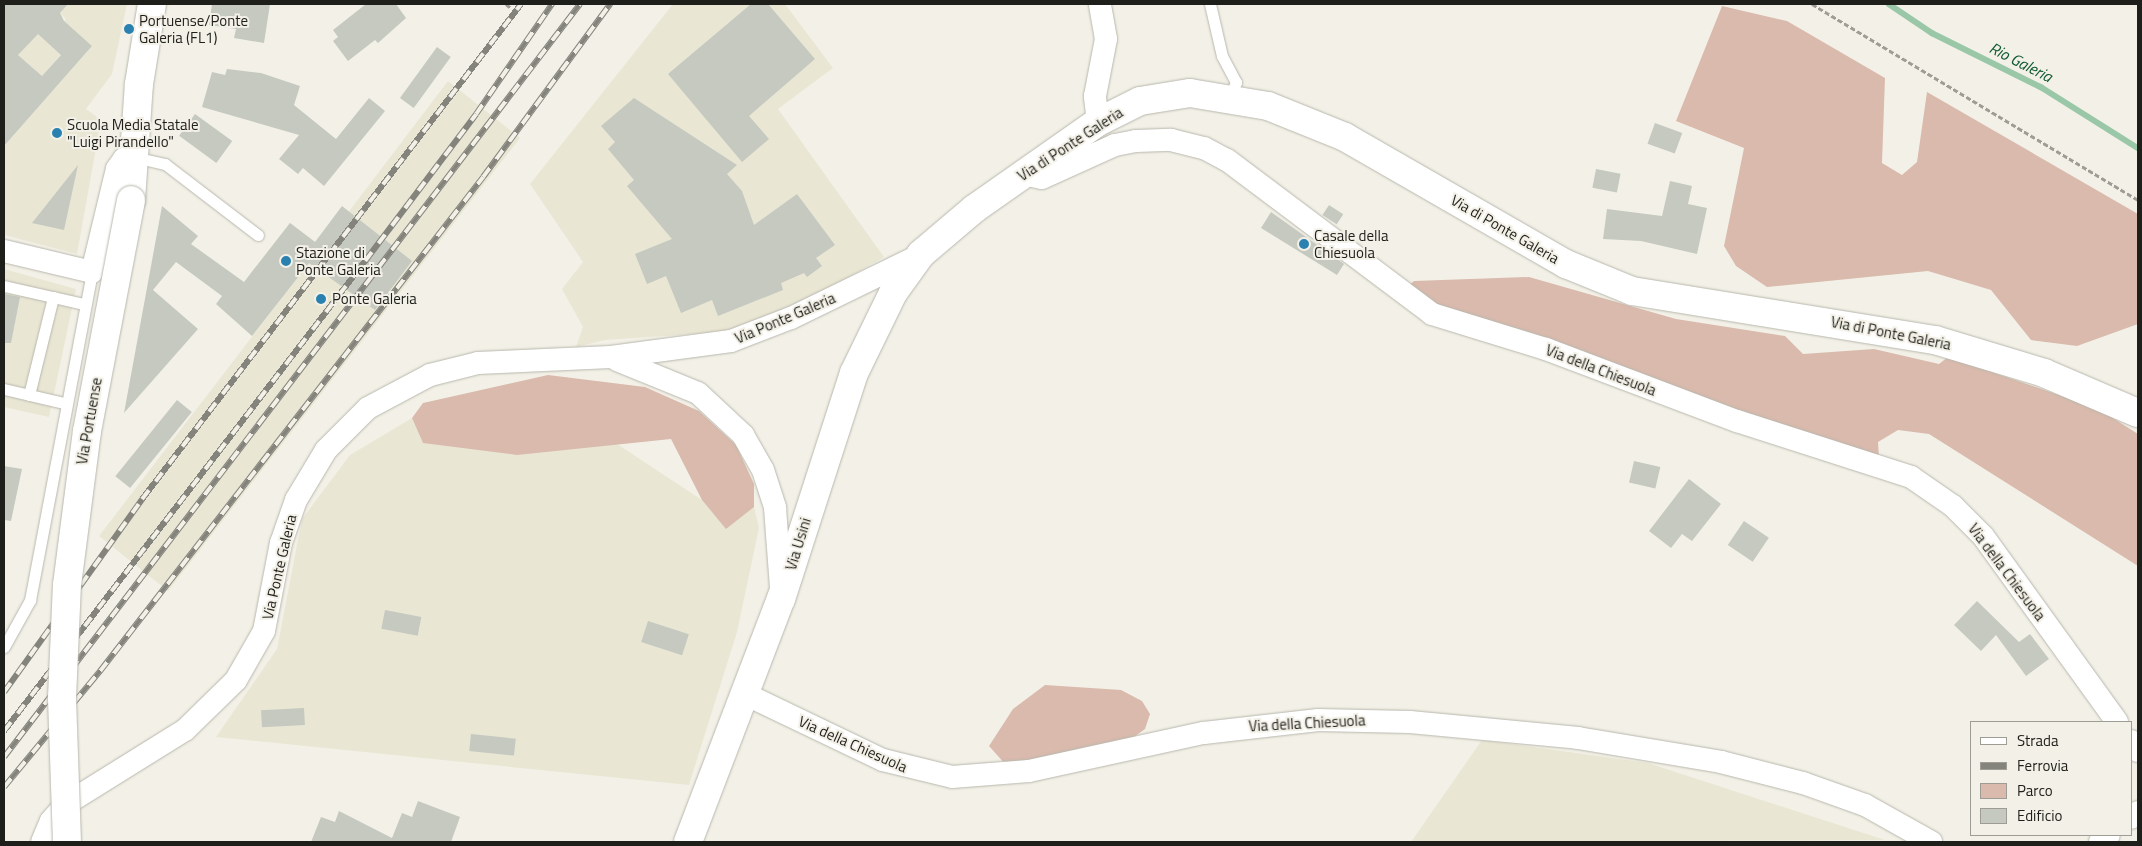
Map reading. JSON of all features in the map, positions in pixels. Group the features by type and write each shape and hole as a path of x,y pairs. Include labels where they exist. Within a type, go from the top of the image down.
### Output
{"main road":[{"name":"Via Portuense","path":"67,842 62,708 67,585 87,431 131,200 134,157 152,4"},
{"name":"Via di Ponte Galeria","path":"921,254 1023,174 1098,122 1129,105 1162,96 1230,96 1315,123 1405,169 1566,264 1632,291 1935,340 2044,373 2138,413"},
{"name":"Via Usini","path":"688,842 781,599 868,339 921,254"}],"street":[{"path":"1098,122 1095,96 1106,39 1100,4"},
{"name":"Via della Chiesuola","path":"1023,174 1042,178 1115,145 1136,141 1171,140 1204,148 1227,160 1432,314 1546,348 1737,421 1882,464 1911,477 1947,501 1983,536 2116,721"},
{"path":"4,251 92,272 116,169 124,159 134,157"},
{"name":"Via Ponte Galeria","path":"42,842 50,821 66,804 185,730 236,680 264,631 281,543 296,500 326,450 351,422 407,385 454,368 611,357 700,348 747,336 921,254"},
{"name":"Via Ponte Galeria","path":"611,357 698,393 743,436 763,470 775,508 781,599"},
{"name":"Via della Chiesuola","path":"746,694 883,760 952,777 1029,771 1204,733 1318,720 1410,722 1578,738 1695,757 1803,783 1865,805 1931,842"}],"lane":[{"path":"1210,4 1222,56 1236,82 1230,96"},
{"path":"134,157 165,164 258,235"},
{"path":"4,647 30,600 64,403 92,272"},
{"path":"4,286 84,304"},
{"path":"29,396 53,297"},
{"path":"4,389 64,403"}],"path":[{"path":"506,4 511,8"},
{"path":"1812,4 2138,200"}],"shaded area":[{"name":"Scuola Media Statale \"Luigi Pirandello\"","path":"68,4 127,4 112,74 86,109 101,120 77,254 4,235 4,146 92,46 78,35 42,76 18,55 38,33 46,41 66,19 60,13"},
{"path":"673,4 785,4 833,68 778,109 884,257 812,298 724,332 605,340 576,347 583,327 562,289 583,262 530,184"},
{"path":"448,81 520,138 168,591 99,536 281,299 250,274 290,223 322,247"},
{"path":"4,269 76,289 49,417 4,407"},
{"path":"412,418 423,443 617,444 702,500 726,528 754,507 759,528 737,632 689,785 216,737 277,649 302,519 350,455"},
{"path":"1482,740 1648,763 1885,840 1411,842"}],"green space":[{"path":"1722,6 1787,21 1885,78 1882,163 1902,175 1917,162 1927,92 2138,214 2138,324 2077,346 2031,340 1991,290 1928,271 1767,287 1736,266 1724,246 1744,148 1676,121"},
{"path":"1529,277 1676,319 1785,336 1803,354 1874,349 1939,364 1948,357 2097,408 2138,434 2138,566 1929,434 1898,430 1878,442 1879,458 1475,326 1406,288 1414,281"},
{"path":"548,375 645,387 699,411 736,445 754,484 754,507 726,529 702,500 671,439 517,455 423,443 412,418 423,403"},
{"path":"1045,685 1121,690 1142,701 1150,714 1145,729 1124,744 1006,765 989,746 1013,709"}],"building":[{"path":"4,4 68,4 60,13 64,21 92,46 4,146","holes":["38,34 61,55 42,76 18,55"]},
{"path":"212,4 270,4 264,43 234,38 236,29 209,25"},
{"path":"366,4 396,4 406,18 378,43 375,40 348,61 333,41 338,37 333,30"},
{"path":"751,4 768,4 815,59 749,116 769,139 742,162 668,74"},
{"path":"437,47 451,57 414,108 400,98"},
{"path":"227,69 261,73 300,86 294,105 336,139 369,98 385,111 324,186 303,168 298,174 279,159 299,135 202,107 212,72 225,75"},
{"path":"634,98 737,165 727,174 742,191 754,225 797,194 835,245 816,258 822,266 807,277 804,273 781,283 783,290 718,316 712,300 681,313 666,276 647,284 635,254 672,239 627,186 634,180 608,149 615,142 601,126"},
{"path":"195,114 232,141 216,163 179,136"},
{"path":"1655,123 1682,133 1675,154 1647,144"},
{"path":"78,165 64,230 32,223"},
{"path":"1596,169 1621,174 1617,192 1592,188"},
{"path":"1670,181 1692,186 1688,204 1707,208 1697,254 1641,241 1603,239 1607,209 1662,216"},
{"path":"1329,205 1343,214 1337,224 1322,215"},
{"path":"162,206 198,236 191,244 244,282 290,223 315,242 342,206 412,261 375,310 309,263 252,336 216,304 222,296 176,262 153,290 198,329 124,413"},
{"name":"Casale della Chiesuola","path":"1271,212 1344,264 1337,275 1261,228"},
{"path":"4,294 20,297 11,343 4,343"},
{"path":"177,400 192,412 130,488 115,476"},
{"path":"1634,461 1660,467 1655,489 1629,482"},
{"path":"4,466 22,469 11,521 4,520"},
{"path":"1689,479 1721,504 1692,541 1682,534 1671,548 1649,531"},
{"path":"1744,521 1769,538 1753,562 1728,545"},
{"path":"1977,601 2019,642 2030,634 2049,659 2026,676 1996,635 1981,651 1954,625"},
{"path":"385,610 421,617 418,636 381,629"},
{"path":"648,621 689,634 682,655 641,642"},
{"path":"304,708 305,725 262,727 261,710"},
{"path":"471,734 516,739 514,756 469,751"},
{"path":"418,801 460,817 451,842 311,842 321,817 335,822 339,811 392,838 402,813 412,817"}],"waterway":[{"name":"Rio Galeria","path":"1889,4 1932,33 2041,87 2138,148"}],"railway":[{"path":"4,692 142,499 521,4"},
{"path":"4,731 476,114 552,4"},
{"path":"4,757 580,4"},
{"path":"4,787 100,671 483,177 610,4"}],"place":[{"name":"Portuense/Ponte Galeria (FL1)","path":"129,29"},
{"name":"Scuola Media Statale \"Luigi Pirandello\"","path":"57,133"},
{"name":"Casale della Chiesuola","path":"1304,244"},
{"name":"Stazione di Ponte Galeria","path":"286,261"},
{"name":"Ponte Galeria","path":"321,299"}]}
